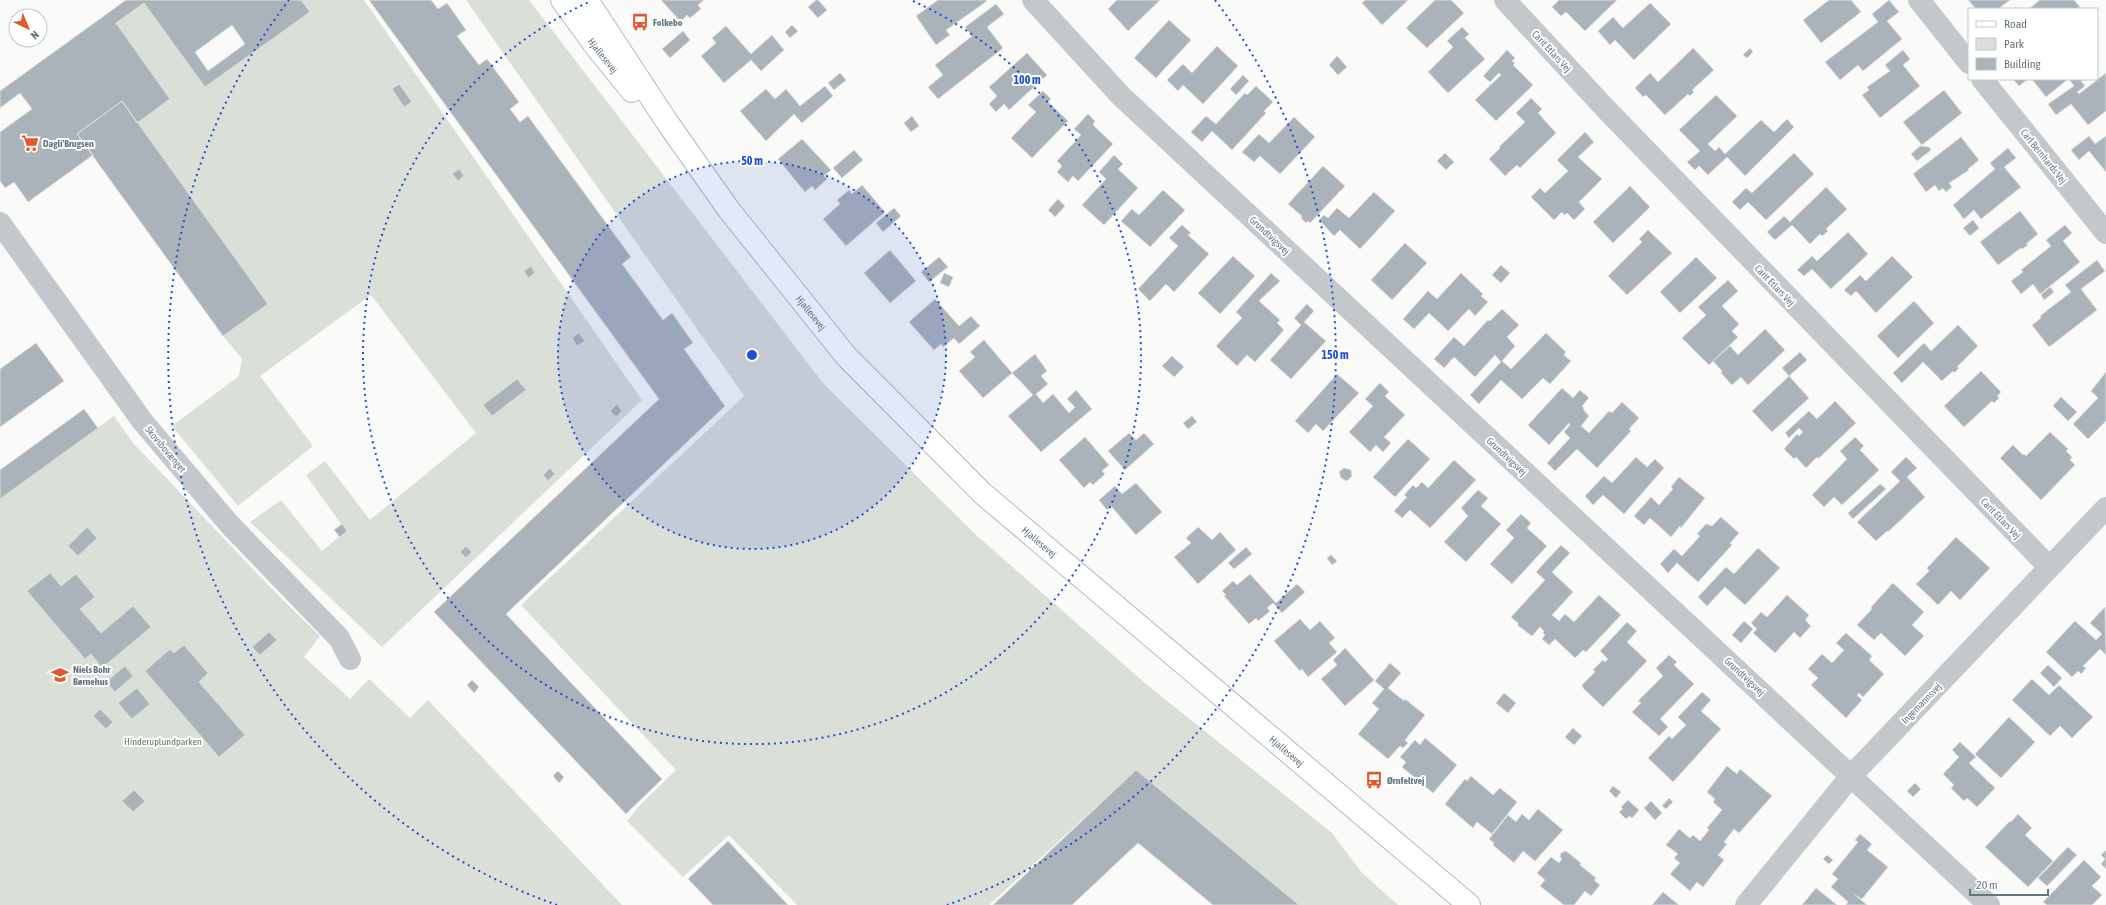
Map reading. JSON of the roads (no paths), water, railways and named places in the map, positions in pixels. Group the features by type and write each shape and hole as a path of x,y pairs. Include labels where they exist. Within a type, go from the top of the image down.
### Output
{"main road":[{"name":"Hjallesevej","path":"562,0 597,48 637,98 667,122"},
{"name":"Hjallesevej","path":"587,0 667,122 729,210 846,356 982,494 1470,905"}],"street":[{"name":"Grundtvigsvej","path":"1033,0 1121,96 1989,905"},
{"name":"Carit Etlars Vej","path":"1505,0 1610,113 2049,568"},
{"path":"1918,0 1968,62"},
{"name":"Carl Bernhards Vej","path":"1983,80 2106,233"},
{"name":"Skovsbovænget","path":"0,223 144,422 230,525 339,638 350,659"},
{"name":"Ingemannsvej","path":"1746,905 1851,776 2106,508"}],"place":[{"name":"Folkebo","path":"640,22"},
{"name":"Dagli'Brugsen","path":"30,143"},
{"name":"Niels Bohr Børnehus","path":"60,675"},
{"name":"Ørnfeltvej","path":"1374,780"}],"park label":[{"name":"Hinderuplundparken","path":"163,741"}]}
